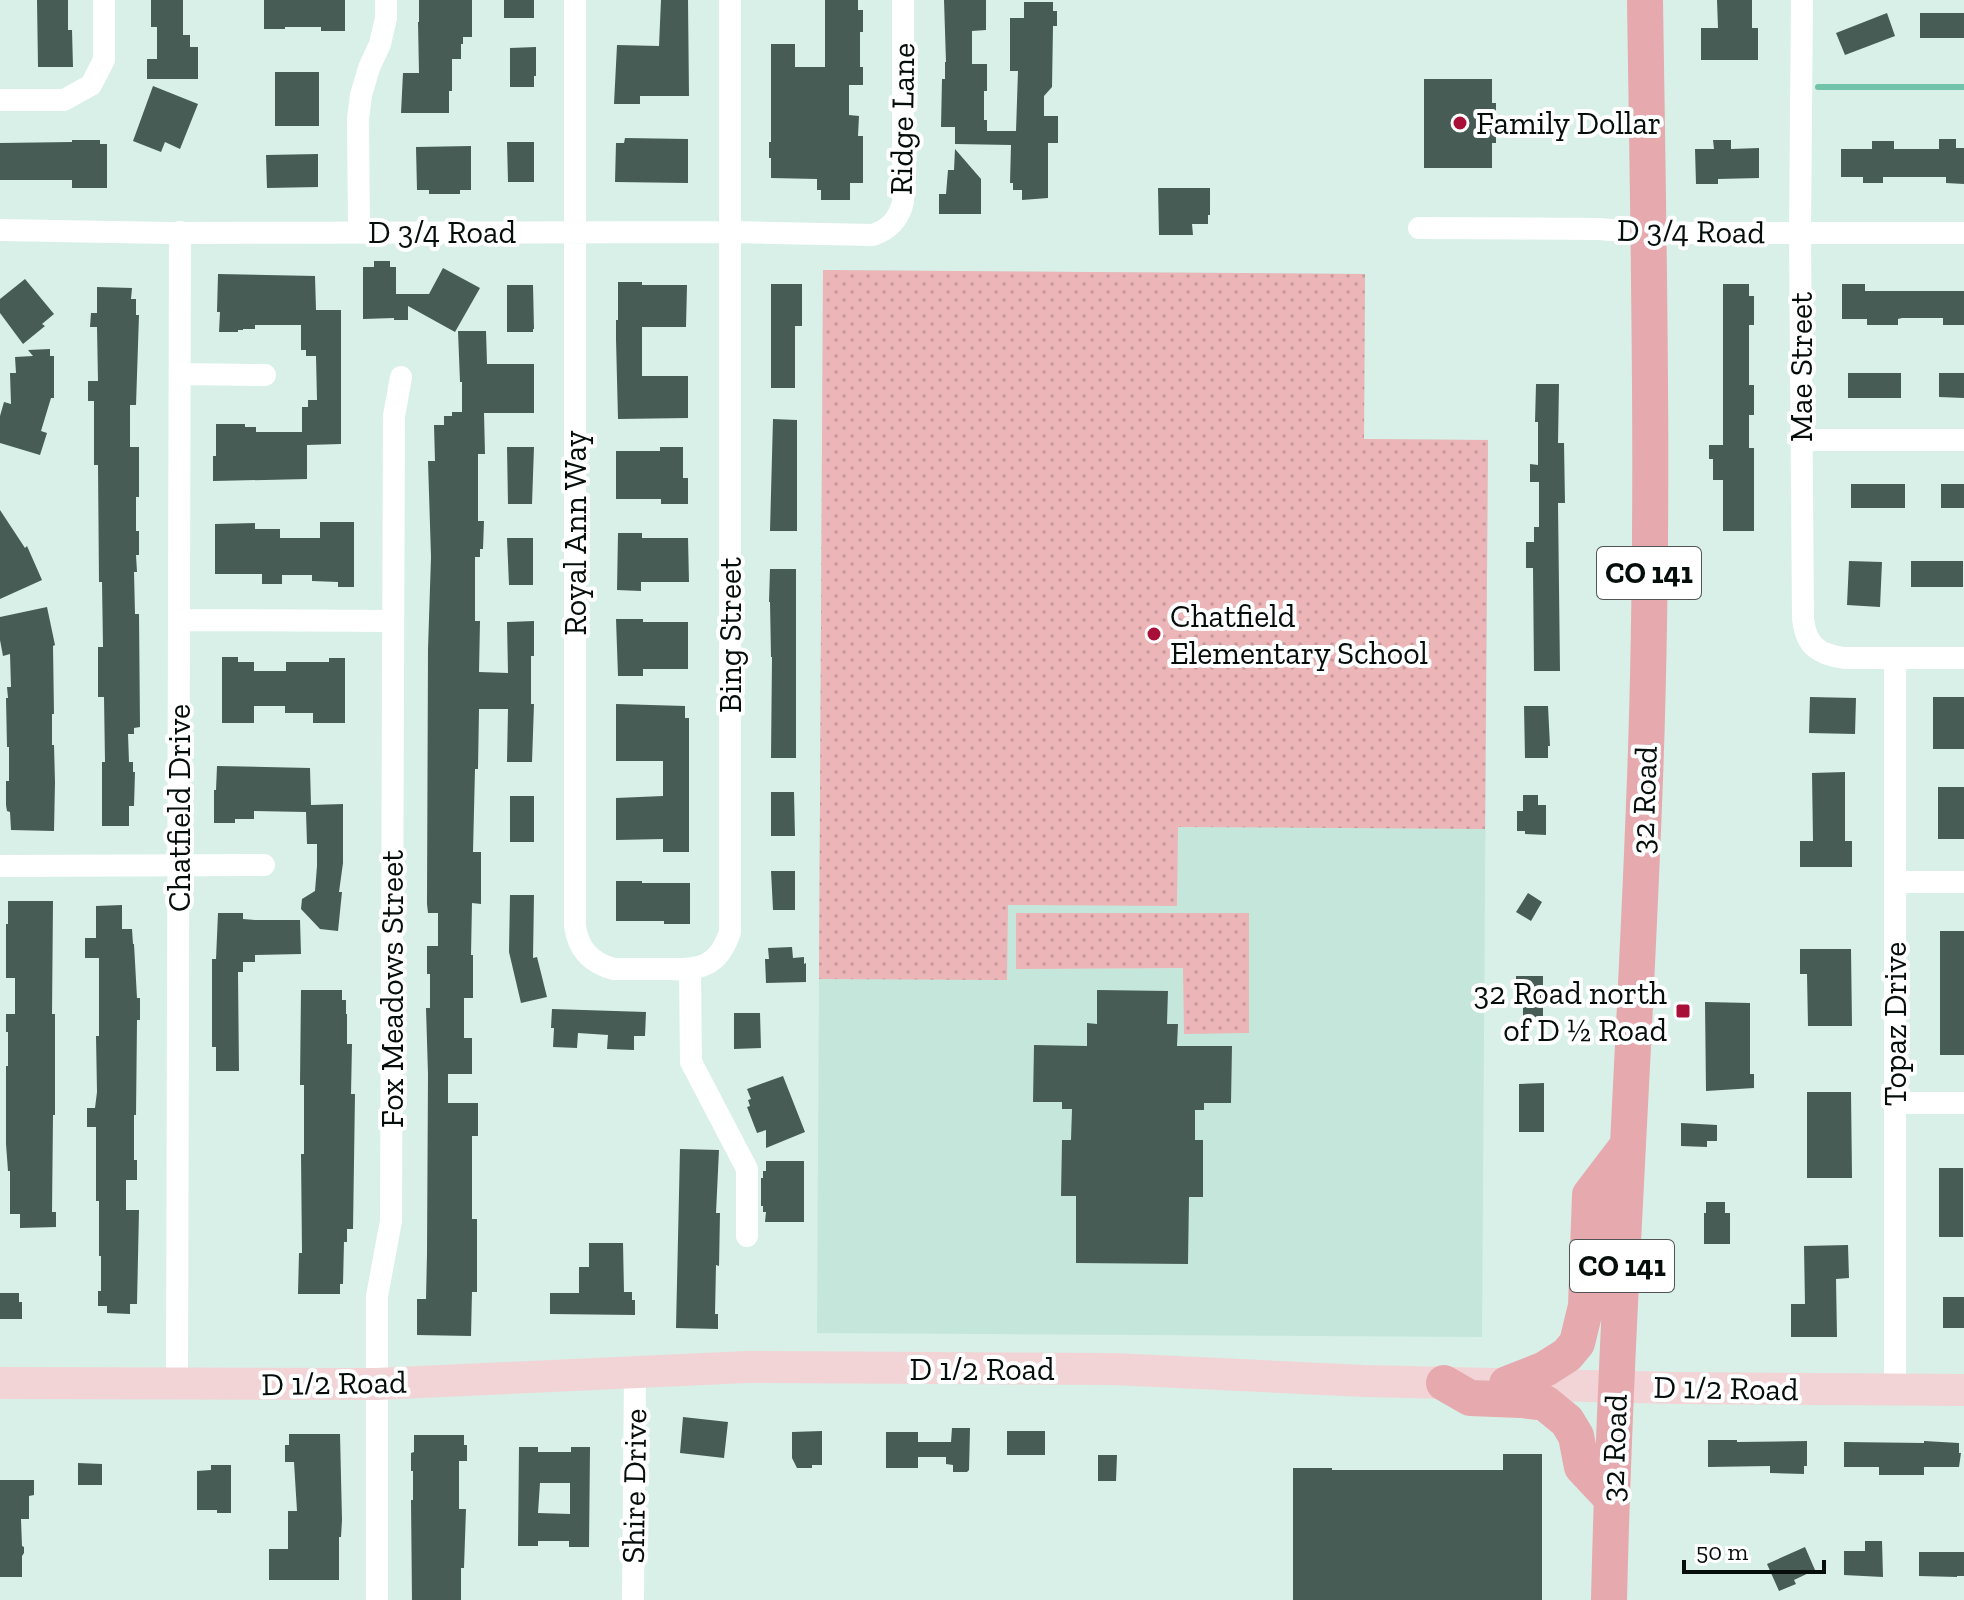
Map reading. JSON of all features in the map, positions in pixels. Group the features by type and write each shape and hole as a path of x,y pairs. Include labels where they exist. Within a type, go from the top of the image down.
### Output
{"main road":[{"name":"32 Road","path":"1609,1600 1616,1387 1645,802 1649,634 1645,0"},
{"path":"1507,1384 1545,1369 1567,1355 1577,1343 1586,1306 1590,1195 1628,1145"},
{"name":"D 1/2 Road","path":"0,1383 377,1384 747,1367 1113,1369 1348,1381 1964,1390"},
{"path":"1444,1383 1470,1398 1545,1403 1567,1421 1576,1436 1582,1467 1612,1499"}],"street":[{"path":"0,100 64,100 91,85 104,60 104,0"},
{"path":"359,232 358,119 361,95 380,44 386,18 386,0"},
{"name":"Royal Ann Way","path":"575,0 576,935 585,953 603,966 614,969 690,969"},
{"name":"Bing Street","path":"690,969 707,964 714,958 730,932 730,0"},
{"name":"Ridge Lane","path":"883,232 897,219 903,202 903,0"},
{"name":"Mae Street","path":"1802,0 1800,233 1805,633 1813,647 1829,656 1964,658"},
{"name":"D 3/4 Road","path":"1419,228 1599,229 1648,233 1964,233"},
{"name":"D 3/4 Road","path":"0,230 730,232 862,236 883,232"},
{"name":"Chatfield Drive","path":"177,1384 180,232"},
{"path":"180,374 265,375"},
{"name":"Fox Meadows Street","path":"377,1600 377,1296 391,1221 394,416 401,377"},
{"path":"1802,440 1964,440"},
{"path":"179,620 393,621"},
{"name":"Topaz Drive","path":"1895,658 1895,1390"},
{"path":"0,866 264,865"},
{"path":"1895,882 1964,882"},
{"path":"690,969 691,1062 747,1169 747,1236"},
{"path":"1895,1103 1964,1103"},
{"name":"Shire Drive","path":"633,1600 635,1373"}],"shaded area":[{"name":"Chatfield Elementary School","path":"823,270 1365,274 1364,439 1488,440 1482,1337 817,1333"},
{"path":"823,270 1365,274 1364,439 1488,440 1485,829 1178,827 1177,906 1008,905 1007,980 819,979"},
{"path":"1016,913 1249,913 1249,1033 1184,1034 1183,968 1016,969"}],"building":[{"path":"37,0 68,0 73,67 38,67"},
{"path":"151,0 183,0 183,35 190,35 190,47 198,47 198,79 147,79 147,59 157,59 157,27 151,27"},
{"path":"264,0 345,0 345,31 321,31 321,27 264,29"},
{"path":"419,0 472,0 472,37 463,37 461,59 452,59 449,113 401,113 403,73 419,73"},
{"path":"504,0 534,0 534,18 504,18"},
{"path":"661,0 688,0 689,96 640,96 640,104 614,104 617,45 659,46"},
{"path":"825,0 858,0 858,10 863,10 860,67 863,67 863,85 849,85 849,115 859,116 858,136 863,136 863,183 850,183 850,200 821,200 817,179 771,178 771,44 795,44 795,67 825,67"},
{"path":"944,0 986,0 986,30 972,31 972,64 987,64 984,120 987,120 987,131 1016,131 1018,71 1010,71 1010,18 1024,18 1024,2 1053,2 1053,11 1057,11 1057,26 1053,26 1052,87 1044,96 1044,116 1058,116 1058,143 1048,143 1048,198 1022,200 1022,190 1013,190 1013,183 1010,183 1011,145 955,144 955,127 941,127 942,79 945,79 946,62"},
{"path":"1717,0 1752,0 1752,28 1758,28 1758,60 1701,60 1701,28 1718,28"},
{"path":"1887,13 1895,36 1845,55 1836,33"},
{"path":"1920,13 1964,13 1964,38 1920,38"},
{"path":"536,47 534,87 510,87 510,48"},
{"path":"275,72 319,72 319,126 275,126"},
{"name":"Family Dollar","path":"1424,79 1492,79 1492,103 1496,103 1496,143 1492,143 1492,168 1424,168"},
{"path":"153,86 198,104 180,149 165,142 161,152 133,141"},
{"path":"625,138 688,139 688,183 615,182 616,143 624,143"},
{"path":"1939,139 1956,139 1956,148 1964,148 1964,184 1946,183 1946,177 1883,177 1883,183 1863,183 1863,177 1841,177 1841,149 1872,149 1872,141 1894,141 1894,149 1939,149"},
{"path":"100,140 100,144 107,144 107,188 72,188 72,180 0,180 0,143"},
{"path":"1713,140 1731,140 1731,149 1759,148 1759,178 1718,179 1718,184 1696,184 1695,149 1714,149"},
{"path":"507,142 534,142 534,182 508,182"},
{"path":"471,146 471,190 460,190 460,194 429,194 429,190 417,190 416,147"},
{"path":"955,149 981,179 981,214 939,214 939,194 946,194 948,170 954,170"},
{"path":"318,154 318,187 267,188 266,155"},
{"path":"1158,188 1210,188 1208,224 1192,224 1193,235 1159,235"},
{"path":"374,261 390,261 390,267 396,267 396,294 429,294 443,268 480,288 455,332 408,306 408,320 363,319 363,267 374,267"},
{"path":"218,274 315,276 316,310 341,310 341,444 307,445 307,479 213,481 216,424 245,424 245,427 256,427 256,432 302,432 302,407 308,407 308,400 317,400 316,356 306,356 306,350 301,350 301,325 255,325 255,329 219,332"},
{"path":"25,279 54,314 23,344 0,313 0,299"},
{"path":"618,282 687,285 686,327 642,327 642,376 688,376 688,418 618,419"},
{"path":"771,284 802,284 802,326 795,326 795,388 771,388"},
{"path":"1723,284 1749,284 1749,296 1754,296 1754,325 1749,325 1749,385 1754,385 1754,415 1749,415 1749,448 1754,448 1754,531 1723,531 1723,480 1713,480 1713,459 1709,459 1709,445 1723,445"},
{"path":"1842,284 1865,284 1865,291 1964,291 1964,325 1943,325 1943,318 1902,318 1898,319 1898,325 1867,325 1867,319 1842,319"},
{"path":"507,285 533,285 533,332 507,332"},
{"path":"97,287 132,288 131,299 136,299 136,315 139,315 136,405 130,405 130,447 139,447 136,531 139,531 139,555 136,555 137,572 134,572 135,614 139,614 140,727 134,728 134,734 128,734 129,762 133,762 135,772 134,806 129,806 129,826 102,826 104,697 98,697 98,647 103,647 102,582 99,582 94,401 88,401 88,381 98,381 97,327 90,327 91,313 97,313"},
{"path":"458,331 486,331 487,364 534,364 534,413 484,413 485,454 478,454 478,521 484,521 483,549 480,549 480,557 475,557 475,621 480,621 479,672 508,673 507,622 534,621 531,704 534,704 532,762 507,762 508,709 479,709 473,852 481,852 481,904 472,903 473,998 464,998 464,1038 472,1038 472,1074 448,1074 448,1103 478,1103 478,1136 472,1136 472,1219 477,1219 477,1292 472,1292 471,1336 417,1335 417,1299 426,1299 426,1008 430,1008 427,946 438,946 438,913 428,913 427,904 431,557 428,461 435,461 434,425 444,425 444,416 452,416 452,412 462,412"},
{"path":"50,349 50,356 54,356 54,398 51,398 41,431 47,433 40,455 0,443 0,416 4,402 11,404 10,373 16,373 15,357 33,356 28,350"},
{"path":"1848,373 1901,373 1901,398 1848,398"},
{"path":"1939,373 1964,373 1964,398 1939,397"},
{"path":"1536,384 1559,384 1558,443 1564,443 1565,503 1558,503 1560,671 1534,671 1533,568 1526,568 1526,542 1534,542 1534,527 1539,527 1539,482 1530,482 1530,464 1538,465"},
{"path":"773,419 797,420 797,531 770,531"},
{"path":"507,447 534,447 532,504 508,504"},
{"path":"660,447 683,447 683,478 688,478 688,504 661,504 661,499 616,499 616,451 660,451"},
{"path":"1851,484 1905,484 1905,508 1851,508"},
{"path":"1941,484 1964,484 1964,508 1941,508"},
{"path":"0,510 25,548 27,546 42,580 0,599"},
{"path":"320,522 354,522 354,587 338,587 338,582 312,581 312,575 282,575 282,584 262,584 262,574 215,574 215,524 255,523 255,529 280,529 280,538 320,538"},
{"path":"618,533 642,533 642,538 688,538 689,582 641,582 641,591 617,590"},
{"path":"507,538 533,538 533,585 509,585"},
{"path":"1849,561 1882,562 1880,607 1847,605"},
{"path":"1911,561 1963,561 1963,587 1911,587"},
{"path":"770,569 796,569 796,758 771,758"},
{"path":"47,607 55,645 52,714 54,831 11,830 10,812 6,805 9,747 6,698 7,687 11,687 10,654 3,656 0,617"},
{"path":"616,619 688,622 688,669 643,669 643,676 618,676"},
{"path":"222,657 238,657 238,662 254,662 254,671 286,671 286,662 329,662 329,658 345,658 345,723 313,723 313,713 285,713 285,706 254,706 254,723 222,723"},
{"path":"1810,697 1856,698 1855,734 1809,733"},
{"path":"1933,697 1964,697 1964,749 1933,749"},
{"path":"616,704 685,706 685,718 689,718 689,852 663,852 663,839 616,840 616,798 663,796 663,761 616,761"},
{"path":"1524,706 1548,706 1548,758 1525,758"},
{"path":"217,766 310,768 311,805 343,804 343,863 339,892 342,892 338,931 320,929 301,909 302,899 315,891 317,866 317,844 307,844 306,812 254,811 254,819 214,823"},
{"path":"1845,772 1845,841 1852,841 1852,867 1800,867 1800,841 1813,841 1812,773"},
{"path":"1938,787 1964,787 1964,839 1938,839"},
{"path":"771,792 794,792 795,836 771,836"},
{"path":"1523,795 1538,795 1538,805 1546,805 1546,835 1517,831 1517,811 1523,811"},
{"path":"510,796 534,796 534,842 510,842"},
{"path":"771,871 795,871 795,910 773,910"},
{"path":"616,881 690,883 690,924 616,921"},
{"path":"1528,893 1542,902 1531,921 1516,912"},
{"path":"510,895 534,895 533,958 537,957 547,997 521,1003 509,952"},
{"path":"8,901 53,901 55,1115 52,1212 56,1212 56,1227 20,1228 20,1214 10,1214 10,1171 6,1144 6,1014 15,1014 15,978 6,978"},
{"path":"122,905 122,929 132,929 137,998 140,998 134,1115 137,1180 126,1180 126,1210 139,1210 137,1304 130,1304 130,1314 107,1313 107,1306 98,1306 101,1256 99,1201 96,1201 96,1127 87,1127 87,1108 95,1108 97,1092 99,958 85,958 85,938 96,938 96,906"},
{"path":"218,913 243,913 243,919 300,920 301,954 255,955 255,962 243,962 243,972 238,972 239,1071 216,1071 216,1047 212,1047 212,959 216,959"},
{"path":"1940,931 1964,931 1964,1055 1940,1055"},
{"path":"792,947 793,958 804,957 806,982 766,983 768,948"},
{"path":"1800,949 1851,949 1852,1026 1808,1026 1807,974 1800,974"},
{"path":"1516,976 1543,976 1543,1021 1523,1021 1523,1007 1516,1007"},
{"path":"301,990 342,990 342,1000 346,1000 347,1044 352,1044 351,1094 355,1094 353,1229 347,1229 347,1242 344,1242 340,1294 298,1294 299,1253 302,1253 301,1154 304,1154 304,1085 300,1085"},
{"path":"1097,990 1168,991 1167,1024 1178,1024 1177,1046 1232,1046 1231,1103 1204,1103 1204,1110 1195,1110 1195,1140 1203,1140 1203,1197 1189,1197 1188,1264 1076,1263 1076,1196 1061,1196 1062,1140 1071,1140 1072,1109 1062,1109 1062,1102 1033,1102 1034,1045 1087,1046 1087,1023 1097,1024"},
{"path":"1705,1002 1750,1003 1750,1074 1754,1074 1754,1088 1706,1091"},
{"path":"552,1009 646,1012 645,1036 634,1036 634,1050 607,1049 608,1035 578,1033 577,1048 553,1047"},
{"path":"734,1013 760,1013 761,1048 734,1049"},
{"path":"783,1076 805,1132 766,1148 766,1130 757,1133 747,1107 751,1099 747,1089"},
{"path":"1544,1083 1544,1132 1519,1132 1519,1084"},
{"path":"1807,1092 1851,1092 1852,1178 1807,1178"},
{"path":"1681,1123 1717,1125 1717,1141 1707,1141 1707,1147 1681,1146"},
{"path":"680,1149 719,1150 716,1213 720,1213 719,1266 716,1265 715,1314 718,1314 718,1329 676,1328"},
{"path":"766,1161 804,1161 804,1222 765,1222 766,1212 761,1206 761,1178 763,1171 766,1171"},
{"path":"1939,1168 1963,1168 1963,1237 1939,1237"},
{"path":"1706,1202 1725,1202 1725,1213 1730,1213 1730,1244 1704,1244"},
{"path":"589,1243 623,1243 624,1292 632,1292 635,1315 550,1314 550,1293 579,1293 579,1267 589,1267"},
{"path":"1848,1245 1849,1278 1836,1279 1837,1337 1791,1337 1791,1304 1805,1304 1804,1246"},
{"path":"0,1293 19,1293 22,1319 0,1319"},
{"path":"1943,1297 1964,1297 1964,1328 1943,1328"},
{"path":"683,1417 728,1422 724,1458 680,1453"},
{"path":"952,1428 970,1428 967,1472 953,1472 953,1465 946,1464 946,1457 918,1457 918,1468 886,1468 886,1432 918,1432 918,1442 951,1442"},
{"path":"822,1431 822,1465 797,1468 792,1458 792,1432"},
{"path":"1007,1431 1045,1431 1045,1455 1007,1455"},
{"path":"289,1434 340,1434 342,1520 339,1580 269,1580 269,1549 288,1549 288,1511 297,1511 294,1462 285,1462 285,1445 289,1445"},
{"path":"414,1435 464,1435 464,1445 467,1445 467,1461 459,1461 459,1509 466,1509 461,1600 412,1600 411,1453 414,1452"},
{"path":"1708,1440 1807,1441 1807,1466 1804,1466 1804,1474 1770,1473 1770,1466 1708,1467"},
{"path":"1844,1442 1959,1443 1959,1467 1924,1467 1924,1475 1879,1475 1879,1467 1844,1467"},
{"path":"519,1447 538,1447 538,1452 571,1452 571,1447 590,1447 589,1547 569,1547 569,1541 538,1541 538,1546 518,1546","holes":["540,1483 570,1483 570,1514 538,1513"]},
{"path":"1503,1454 1542,1454 1542,1600 1293,1600 1293,1468 1503,1470"},
{"path":"1098,1455 1117,1455 1116,1481 1098,1481"},
{"path":"78,1463 102,1464 102,1485 78,1485"},
{"path":"211,1465 231,1465 231,1513 197,1510 197,1471 211,1470"},
{"path":"0,1480 34,1480 34,1495 29,1496 29,1519 21,1519 24,1547 22,1577 0,1577"},
{"path":"1865,1541 1882,1541 1883,1577 1844,1575 1844,1551 1865,1551"},
{"path":"1805,1547 1815,1570 1794,1580 1796,1584 1779,1591 1767,1564"},
{"path":"1919,1552 1964,1552 1964,1576 1919,1576"}],"waterway":[{"path":"1818,87 1964,87"}],"place":[{"name":"Family Dollar","path":"1460,123"},
{"name":"Chatfield Elementary School","path":"1154,634"},
{"name":"32 Road north of D ½ Road","path":"1683,1011"}]}
